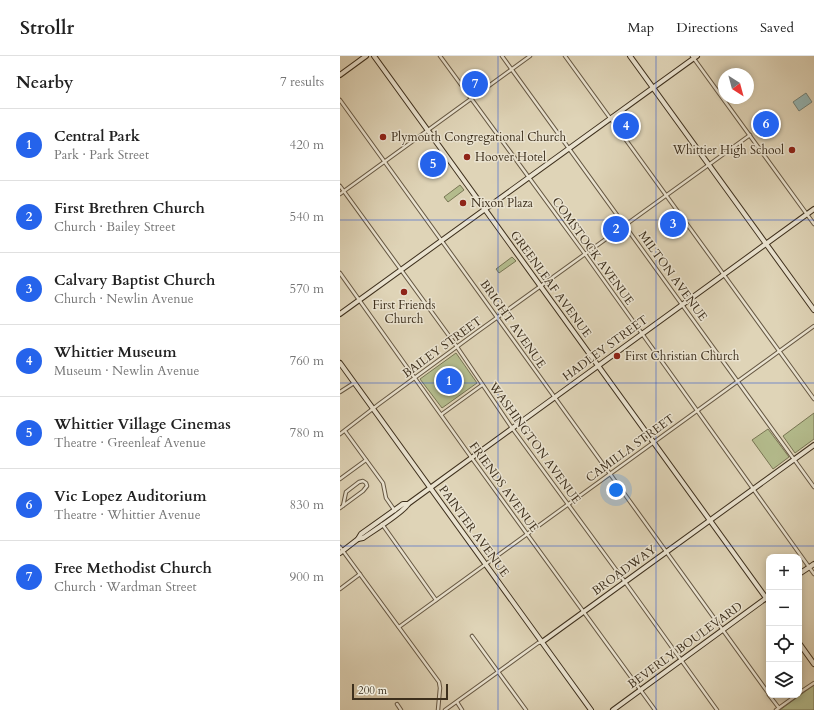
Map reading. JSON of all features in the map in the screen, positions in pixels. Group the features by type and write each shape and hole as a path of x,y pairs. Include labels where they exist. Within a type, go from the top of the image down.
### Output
{"street":[{"path":"340,75 366,56"},
{"name":"GREENLEAF AVENUE","path":"374,56 766,596"},
{"name":"COMSTOCK AVENUE","path":"440,56 585,254 814,574"},
{"name":"MILTON AVENUE","path":"502,56 814,487"},
{"path":"340,194 530,56"},
{"path":"565,56 814,399"},
{"path":"630,56 814,310"},
{"path":"340,314 694,57 814,224"},
{"name":"BRIGHT AVENUE","path":"340,100 498,317 766,691"},
{"name":"BAILEY STREET","path":"340,434 540,286 750,135"},
{"name":"WASHINGTON AVENUE","path":"340,186 512,428 569,504 717,710"},
{"name":"HADLEY STREET","path":"341,550 358,539 361,534 381,523 396,512 403,504 408,504 471,456 512,428 814,209"},
{"name":"FRIENDS AVENUE","path":"340,273 655,710"},
{"name":"CAMILLA STREET","path":"399,627 814,326"},
{"name":"PAINTER AVENUE","path":"340,363 591,710"},
{"path":"340,392 354,383"},
{"path":"442,414 482,385"},
{"path":"345,430 383,483 386,498 396,512"},
{"name":"BROADWAY","path":"445,710 584,612 814,445"},
{"path":"340,478 366,460"},
{"path":"363,481 366,483 364,491 341,507 346,492 359,482 363,481"},
{"path":"381,523 436,600"},
{"path":"341,550 439,682 440,688 438,710"},
{"path":"802,572 814,564"},
{"path":"340,589 360,574"},
{"name":"BEVERLY BOULEVARD","path":"613,710 766,600"},
{"path":"472,636 526,710"},
{"path":"802,648 814,664"},
{"path":"802,691 814,682"},
{"name":"BRIGHT AVENUE","path":"771,698 777,709"},
{"path":"777,709 792,698"},
{"path":"456,702 462,710"},
{"path":"397,704 401,710"}],"green space":[{"path":"460,185 464,190 448,202 444,197"},
{"path":"512,257 516,261 499,273 496,269"},
{"path":"456,353 477,383 442,408 420,379"},
{"path":"814,413 814,439 795,453 783,436"},
{"path":"768,429 789,457 773,469 752,440"},
{"path":"814,685 814,710 780,710 796,698 802,698 802,694"}],"water":[{"path":"806,93 812,102 799,111 793,102"}],"place":[{"name":"Free Methodist Church","path":"475,84"},
{"name":"Vic Lopez Auditorium","path":"766,124"},
{"name":"Whittier Museum","path":"626,126"},
{"name":"Plymouth Congregational Church","path":"383,137"},
{"name":"Whittier High School","path":"792,150"},
{"name":"Hoover Hotel","path":"467,157"},
{"name":"Whittier Village Cinemas","path":"433,164"},
{"name":"Nixon Plaza","path":"463,203"},
{"name":"Calvary Baptist Church","path":"673,224"},
{"name":"First Brethren Church","path":"616,229"},
{"name":"First Friends Church","path":"404,292"},
{"name":"First Christian Church","path":"617,356"},
{"name":"Central Park","path":"449,381"}]}
